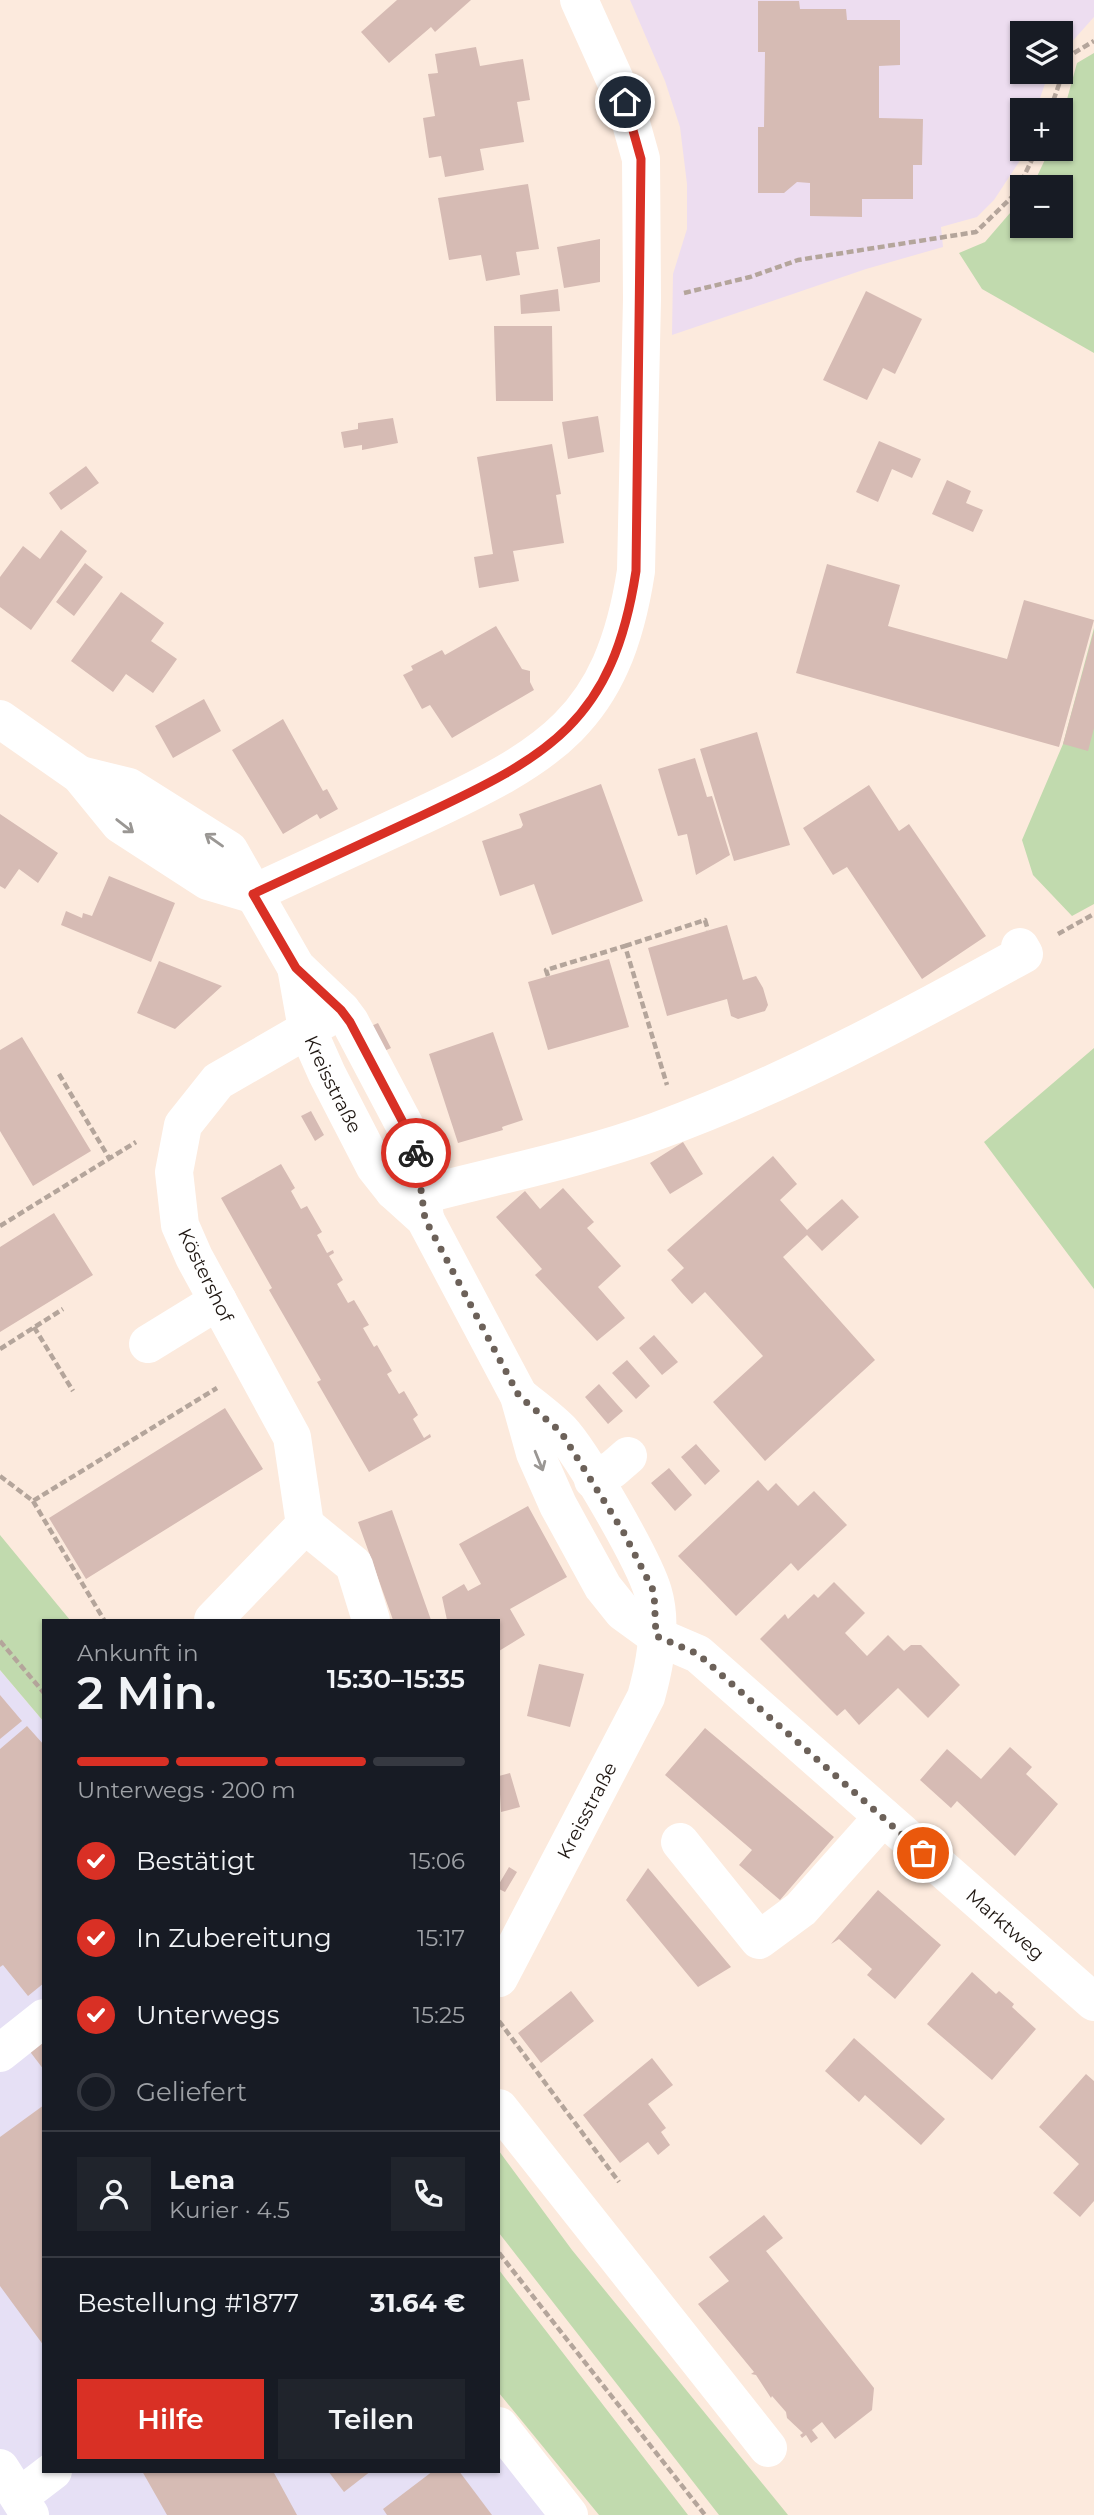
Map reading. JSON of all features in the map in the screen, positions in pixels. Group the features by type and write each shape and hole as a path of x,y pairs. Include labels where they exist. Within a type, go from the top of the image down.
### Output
{"street":[{"path":"0,719 80,775 120,824 208,881 253,894 502,778 555,742 597,693 613,664 623,633 636,571 642,299 641,159 625,102 579,0"},
{"name":"Kreisstraße","path":"253,894 296,968 341,1010 415,1145 414,1202"},
{"path":"414,1202 678,1123 754,1093 873,1037 1024,954 1020,947"},
{"name":"Kreisstraße","path":"296,968 307,1029 375,1167 414,1202 519,1396 536,1452 558,1506 603,1587 624,1612 656,1636"},
{"name":"Köstershof","path":"304,1525 292,1437 185,1236 175,1198 174,1172 183,1125 218,1081 341,1010"},
{"path":"148,1344 218,1301"},
{"name":"Kreisstraße","path":"500,1976 646,1698 655,1665 656,1636 654,1592 593,1480 561,1432 519,1396"},
{"path":"593,1480 613,1469 628,1456"},
{"path":"214,1619 304,1525 354,1565 371,1619"},
{"name":"Marktweg","path":"656,1636 698,1654 1094,2002"},
{"path":"680,1842 760,1940 801,1909 883,1817"},
{"path":"0,2053 42,2020"},
{"path":"500,2109 768,2448"},
{"path":"500,2427 569,2515"},
{"path":"16,2493 50,2473"}],"path":[{"path":"1054,98 1069,56 1094,41"},
{"path":"642,299 706,289 798,260 976,232 1016,193 1031,161"},
{"path":"548,976 546,970 705,920 708,930"},
{"path":"625,946 678,1123"},
{"path":"60,1074 109,1158"},
{"path":"0,1226 156,1129 183,1125"},
{"path":"0,1349 64,1309"},
{"path":"34,1328 73,1391"},
{"path":"33,1501 253,1365"},
{"path":"0,1476 33,1501 103,1619"},
{"path":"0,1641 42,1691"},
{"path":"500,2022 619,2182"},
{"path":"500,2254 705,2515"}],"shaded area":[{"path":"630,0 1094,0 1094,17 1073,41 1073,21 1010,21 1010,84 1045,84 1040,98 1010,98 1010,161 1019,162 994,200 977,217 941,227 943,247 866,269 672,335 673,274 687,229 687,184 680,127 665,81"},
{"path":"0,1670 42,1720 42,2473 500,2473 500,2447 553,2515 0,2515"}],"green space":[{"path":"1094,53 1094,353 982,289 959,253 985,242 1010,213 1010,238 1073,238 1073,175 1038,175 1044,161 1073,161 1073,98 1067,98 1077,63"},
{"path":"1094,628 1094,904 1072,916 1033,875 1022,840 1063,744"},
{"path":"1094,1048 1094,1289 984,1142"},
{"path":"0,1535 69,1619 42,1619 42,1720 0,1670"},
{"path":"500,2152 572,2250 788,2515 719,2515 500,2234"},
{"path":"500,2271 688,2515 599,2515 500,2394"}],"building":[{"path":"397,0 471,0 435,32 431,27 389,63 361,32"},
{"path":"758,1 799,1 800,9 846,9 847,20 900,20 900,65 879,66 879,118 923,119 922,165 913,165 913,199 862,199 862,217 810,216 810,183 797,182 784,193 758,193 758,127 764,127 765,52 758,52"},
{"path":"476,47 480,66 523,59 530,100 517,102 524,142 480,149 484,170 445,177 441,156 429,158 423,118 435,116 428,74 438,73 435,54"},
{"path":"528,184 539,249 516,252 520,275 486,281 481,255 449,260 438,198"},
{"path":"600,239 600,282 564,288 557,247"},
{"path":"558,289 560,311 521,314 520,295"},
{"path":"866,291 922,319 895,374 883,368 867,400 823,380"},
{"path":"494,326 552,326 553,401 496,401"},
{"path":"598,416 604,452 568,459 562,422"},
{"path":"393,418 398,443 362,450 362,445 344,448 341,432 358,429 358,423"},
{"path":"879,441 921,459 912,478 892,469 878,502 856,492"},
{"path":"552,444 561,494 556,495 564,543 513,551 519,581 479,588 474,557 493,554 477,457"},
{"path":"86,466 99,483 61,510 49,493"},
{"path":"947,480 971,491 966,503 983,510 973,532 932,514"},
{"path":"61,530 87,551 31,630 0,607 0,577 23,546 40,559"},
{"path":"85,563 103,577 74,616 56,602"},
{"path":"827,564 900,585 888,626 1007,659 1024,600 1094,620 1059,747 796,673"},
{"path":"121,592 164,623 151,641 177,659 153,693 126,674 113,692 71,661"},
{"path":"496,626 522,669 530,671 530,682 534,690 452,738 430,705 422,709 403,675 413,670 411,666 442,650 445,655"},
{"path":"1094,631 1094,728 1088,751 1063,744"},
{"path":"204,699 221,731 173,758 155,726"},
{"path":"283,719 323,791 327,789 338,809 320,819 317,814 283,834 232,750"},
{"path":"757,732 790,845 734,861 700,749"},
{"path":"695,758 707,797 712,796 730,855 696,875 687,834 678,836 658,769"},
{"path":"601,784 643,901 552,935 534,884 500,896 482,841 521,828 523,825 519,814"},
{"path":"869,785 899,831 909,824 986,936 922,979 847,867 833,875 803,828"},
{"path":"0,814 58,853 38,883 19,869 5,889 0,886"},
{"path":"109,876 175,903 151,962 61,925 66,911 82,918 83,913 92,916"},
{"path":"727,925 743,980 756,976 768,1005 765,1011 738,1019 731,1016 727,999 667,1016 648,948"},
{"path":"609,959 629,1027 548,1050 528,982"},
{"path":"159,961 222,986 175,1029 137,1013"},
{"path":"378,1023 391,1048 382,1052 369,1027"},
{"path":"493,1032 523,1120 502,1127 503,1130 458,1143 429,1054"},
{"path":"22,1037 91,1151 33,1186 0,1131 0,1050"},
{"path":"311,1111 324,1135 315,1141 301,1116"},
{"path":"683,1142 703,1174 670,1194 650,1163"},
{"path":"773,1156 797,1184 780,1200 807,1230 842,1199 859,1217 822,1251 807,1235 783,1257 875,1360 765,1461 713,1402 763,1356 705,1292 692,1304 681,1292 671,1280 684,1268 667,1250"},
{"path":"281,1164 295,1188 291,1191 301,1209 307,1206 322,1232 317,1235 327,1253 333,1250 334,1253 329,1256 343,1280 337,1284 348,1303 354,1300 369,1325 363,1328 374,1347 377,1345 392,1371 387,1374 399,1394 404,1391 418,1415 413,1419 424,1438 430,1434 431,1437 369,1472 317,1382 321,1380 269,1290 272,1288 221,1198"},
{"path":"563,1188 594,1222 587,1228 621,1266 598,1287 625,1318 597,1341 535,1275 542,1269 496,1217 525,1191 540,1209"},
{"path":"54,1213 93,1275 0,1332 0,1247"},
{"path":"654,1335 678,1362 662,1375 639,1348"},
{"path":"627,1360 650,1386 636,1399 612,1373"},
{"path":"599,1384 623,1411 608,1424 585,1397"},
{"path":"225,1408 263,1469 86,1579 49,1518"},
{"path":"696,1444 720,1471 705,1485 681,1457"},
{"path":"669,1468 692,1495 675,1511 651,1483"},
{"path":"758,1480 768,1491 776,1483 798,1506 814,1491 847,1525 798,1571 791,1563 736,1616 678,1556"},
{"path":"528,1506 567,1577 510,1609 525,1635 500,1650 500,1619 447,1619 442,1597 464,1584 468,1591 481,1584 459,1544"},
{"path":"392,1510 431,1619 393,1619 358,1522"},
{"path":"834,1582 865,1613 845,1633 867,1656 888,1635 904,1651 911,1645 921,1645 960,1685 928,1718 898,1688 859,1725 845,1709 837,1716 760,1639 785,1614 788,1619 814,1594 818,1598"},
{"path":"539,1664 584,1674 570,1727 527,1716"},
{"path":"0,1695 22,1721 0,1739"},
{"path":"27,1726 42,1743 42,1985 28,1996 3,1965 0,1967 0,1749"},
{"path":"705,1728 834,1837 780,1900 739,1865 752,1850 665,1775"},
{"path":"1010,1747 1032,1767 1026,1774 1058,1804 1015,1856 957,1801 951,1808 920,1780 947,1749 981,1779"},
{"path":"510,1773 520,1807 501,1812 500,1776"},
{"path":"509,1867 517,1872 505,1892 500,1890 500,1882"},
{"path":"648,1868 731,1967 698,1987 626,1900"},
{"path":"878,1890 941,1945 895,1999 867,1975 872,1969 839,1939 831,1944"},
{"path":"972,1972 996,1994 999,1991 1014,2004 1012,2007 1036,2029 992,2080 927,2024"},
{"path":"571,1991 594,2021 541,2063 518,2033"},
{"path":"854,2038 945,2119 921,2145 865,2095 859,2102 825,2071"},
{"path":"42,2039 42,2067 28,2049"},
{"path":"652,2058 673,2085 648,2104 666,2128 661,2132 670,2145 658,2155 648,2142 620,2163 583,2115"},
{"path":"1086,2074 1094,2081 1094,2201 1080,2217 1053,2193 1079,2164 1039,2127"},
{"path":"42,2106 42,2343 0,2286 0,2137"},
{"path":"764,2215 783,2238 766,2251 874,2388 872,2410 835,2439 822,2422 812,2430 818,2438 811,2443 806,2435 802,2438 800,2435 803,2433 787,2418 786,2412 772,2396 771,2398 756,2375 751,2374 754,2372 698,2304 729,2281 709,2257"},
{"path":"143,2473 274,2473 297,2515 167,2515"},
{"path":"330,2473 368,2473 344,2492"},
{"path":"430,2473 460,2473 492,2515 387,2515 383,2509"}],"way so far":[{"path":"416,1153 425,1219 519,1396 561,1432 624,1533 654,1592 656,1636 698,1654 923,1853"}],"route":[{"path":"416,1153 415,1145 350,1022 341,1010 296,968 253,894 502,778 555,742 597,693 613,664 631,602 636,571 641,159 625,102"}]}
